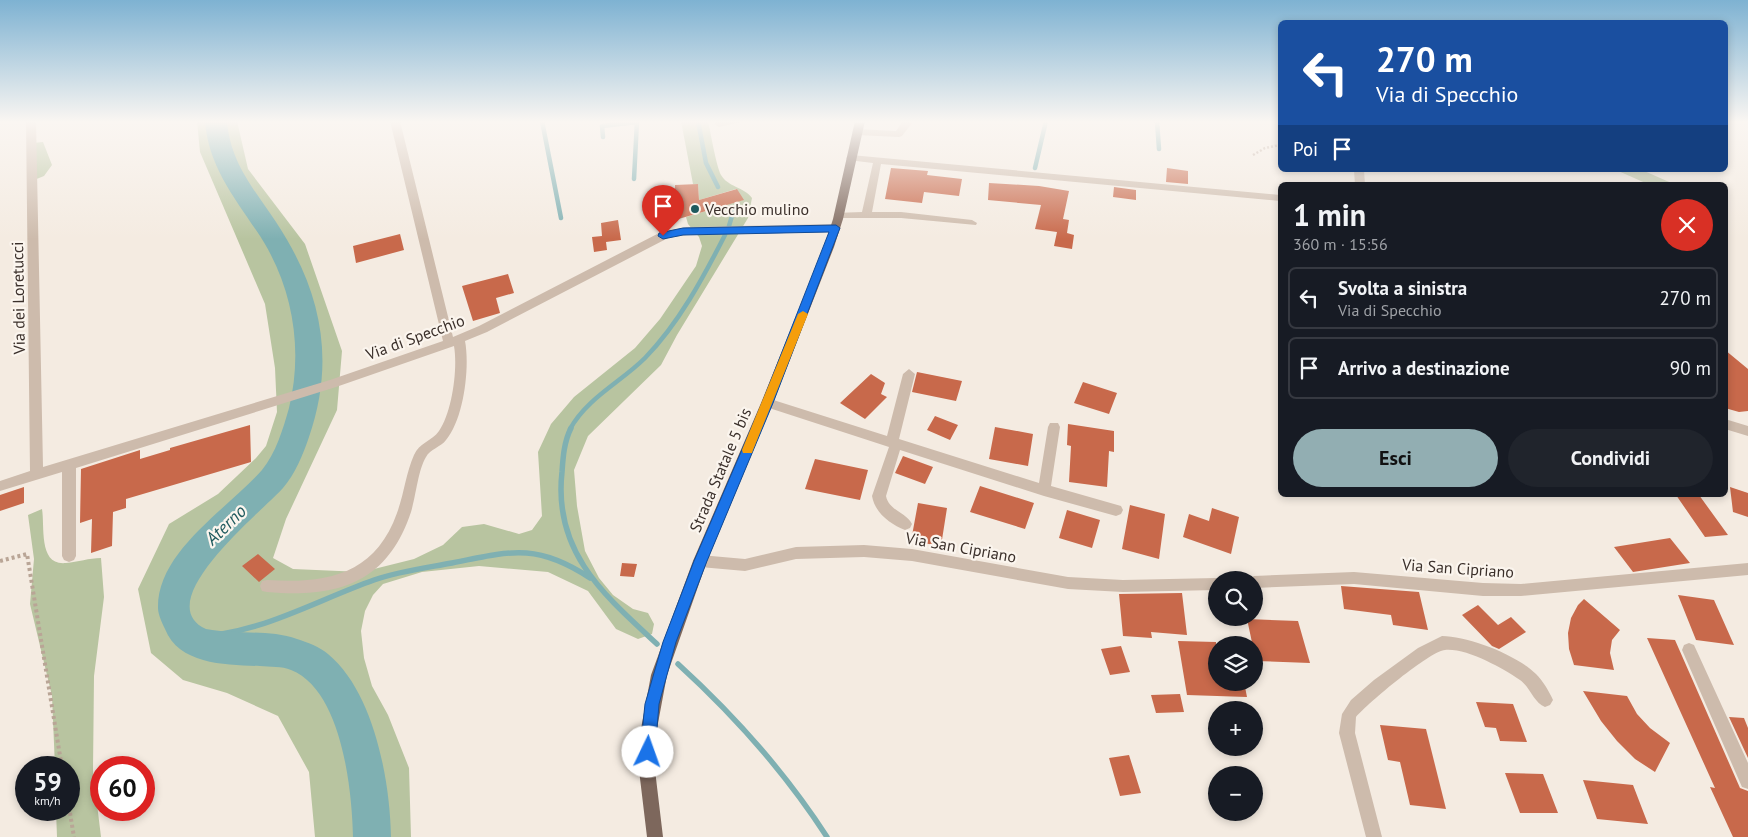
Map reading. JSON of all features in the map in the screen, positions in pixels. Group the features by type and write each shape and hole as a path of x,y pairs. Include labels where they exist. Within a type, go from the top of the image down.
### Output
{"main road":[{"name":"Strada Statale 5 bis","path":"655,837 647,770 648,734 652,704 670,642 700,561 768,403 837,222 851,160"}],"street":[{"name":"Via dei Loretucci","path":"31,160 37,474"},
{"path":"267,586 308,588 326,585 362,570 384,553 403,514 420,455 424,449 442,436 451,416 462,354 454,341 405,160"},
{"path":"873,160 1278,198"},
{"path":"866,215 877,165"},
{"name":"Via di Specchio","path":"0,486 332,384 454,341 669,234 837,222 866,215 901,215 972,223"},
{"path":"905,524 885,510 879,496 894,443 908,374"},
{"path":"768,403 1044,490 1116,510"},
{"path":"1728,425 1748,431"},
{"path":"1044,490 1054,427"},
{"path":"69,464 69,556"},
{"name":"Via San Cipriano","path":"700,561 744,565 796,553 864,551 912,555 1032,578 1068,582 1123,586 1208,584"},
{"name":"Via San Cipriano","path":"1263,582 1368,578 1494,591 1748,568"},
{"path":"1374,837 1348,733 1348,717 1360,703 1425,651 1443,643 1469,648 1511,666 1534,682 1545,700"},
{"path":"1689,650 1748,781"}],"path":[{"path":"0,561 27,554 60,756"},
{"path":"71,821 74,837"}],"green space":[{"path":"33,160 50,160 52,165 44,176 34,180"},
{"path":"203,160 246,160 248,169 305,244 342,351 337,410 286,519 273,558 293,569 362,572 414,559 443,545 462,527 484,524 519,534 532,530 542,516 538,452 551,424 574,397 635,348 660,319 696,266 702,246 699,237 688,224 686,217 743,200 736,189 699,200 698,184 693,184 688,160 716,160 724,179 745,191 752,198 748,218 677,335 661,365 588,436 574,470 577,506 585,551 599,578 613,595 633,609 648,613 654,624 652,634 638,639 616,629 588,591 548,572 479,566 422,572 383,584 373,595 365,611 361,631 364,658 372,686 388,715 409,768 411,837 315,837 309,772 278,716 227,693 183,680 151,653 138,589 169,524 218,494 266,446 277,412 275,368 265,304"},
{"path":"1621,172 1647,172 1669,182 1643,182"},
{"path":"42,509 47,552 57,562 66,563 101,558 104,597 94,676 93,756 90,756 90,821 99,821 101,837 57,837 56,821 80,821 80,756 55,756 52,696 30,604 34,559 28,515"}],"building":[{"path":"891,168 928,171 927,175 962,179 959,196 924,192 922,203 885,199"},
{"path":"1167,168 1188,171 1188,184 1166,182"},
{"path":"989,183 1039,186 1069,191 1063,219 1069,220 1067,233 1074,235 1072,249 1054,246 1057,232 1035,229 1041,205 988,200"},
{"name":"Vecchio mulino","path":"698,184 699,200 737,189 744,200 675,220 675,185"},
{"path":"1114,187 1136,190 1136,200 1113,197"},
{"path":"618,220 621,240 606,242 607,250 594,252 592,237 602,236 601,223"},
{"path":"400,234 404,250 356,263 353,246"},
{"path":"508,274 514,293 496,298 500,313 473,321 462,286"},
{"path":"1728,352 1748,369 1748,411 1739,412 1728,409"},
{"path":"917,372 962,381 956,401 912,392"},
{"path":"871,374 885,383 881,394 887,397 865,419 840,403"},
{"path":"1083,382 1117,393 1109,414 1074,403"},
{"path":"935,416 958,425 950,440 927,430"},
{"path":"1068,424 1114,431 1114,452 1109,451 1107,487 1069,482 1071,446 1067,445"},
{"path":"250,425 251,462 126,499 126,508 113,512 112,546 91,553 92,519 80,523 81,469 140,450 140,459 170,450 170,448"},
{"path":"995,427 1033,434 1028,466 989,459"},
{"path":"903,456 933,467 925,484 895,473"},
{"path":"815,459 868,470 860,500 805,489"},
{"path":"980,486 1034,503 1025,529 970,512"},
{"path":"24,487 24,503 0,511 0,495"},
{"path":"1730,487 1748,493 1748,517 1733,512"},
{"path":"1677,497 1700,497 1728,535 1705,537"},
{"path":"918,503 947,508 941,546 911,541"},
{"path":"1130,505 1165,514 1159,559 1122,549"},
{"path":"1212,508 1239,517 1231,554 1183,537 1189,514 1209,521"},
{"path":"1067,510 1100,520 1092,548 1059,538"},
{"path":"1670,538 1690,563 1633,572 1614,547"},
{"path":"258,554 275,569 259,582 242,566"},
{"path":"622,563 637,564 634,577 620,576"},
{"path":"1341,586 1419,592 1428,630 1393,625 1391,615 1344,609"},
{"path":"1182,593 1187,635 1151,632 1152,638 1123,636 1119,594"},
{"path":"1678,595 1714,600 1734,645 1696,640"},
{"path":"1584,599 1620,630 1612,640 1610,653 1614,670 1574,665 1569,649 1568,633 1571,618 1578,605"},
{"path":"1478,605 1498,625 1511,617 1526,632 1499,649 1492,646 1462,615"},
{"path":"1263,620 1298,621 1310,663 1263,661 1263,636 1251,636 1248,626 1263,626"},
{"path":"1647,638 1675,640 1740,788 1748,791 1748,837 1733,837 1710,787 1715,788"},
{"path":"1178,641 1208,642 1208,691 1246,691 1247,697 1187,695"},
{"path":"1121,646 1130,672 1110,675 1101,649"},
{"path":"1583,691 1627,696 1637,714 1650,728 1670,743 1655,772 1635,759 1617,741 1601,721"},
{"path":"1180,694 1184,712 1156,713 1151,695"},
{"path":"1476,702 1513,704 1527,742 1500,741 1496,728 1485,727"},
{"path":"1729,717 1744,718 1748,728 1748,758"},
{"path":"1380,725 1426,729 1446,809 1410,805 1400,762 1388,760"},
{"path":"1129,755 1141,793 1120,796 1109,758"},
{"path":"1505,773 1543,774 1558,813 1520,813"},
{"path":"1583,780 1633,785 1648,824 1597,819"}],"waterway":[{"name":"Aterno","path":"224,160 241,190 279,246 290,268 305,313 309,336 308,384 295,436 279,470 259,493 203,547 187,568 177,589 174,609 182,630 191,638 203,644 234,649 295,654 315,664 331,682 345,705 356,732 364,761 372,815 372,837"},
{"path":"550,160 561,218"},
{"path":"634,179 635,160"},
{"path":"705,160 718,187"},
{"path":"1035,168 1037,160"},
{"path":"729,226 734,209"},
{"path":"570,429 586,408 636,367 669,330 690,300 725,235"},
{"path":"571,428 563,455 561,500 566,526 574,549 586,570 601,589 657,644"},
{"path":"190,637 238,631 261,624 393,574 491,555 508,553 539,555 554,559 590,578"},
{"path":"678,664 739,724 758,746 794,790 827,837"}],"slow traffic":[{"path":"748,450 803,314"}],"place":[{"name":"Vecchio mulino","path":"695,209"}],"route":[{"path":"648,752 652,704 659,674 670,642 700,561 768,403 836,228 675,232 663,236"}]}
